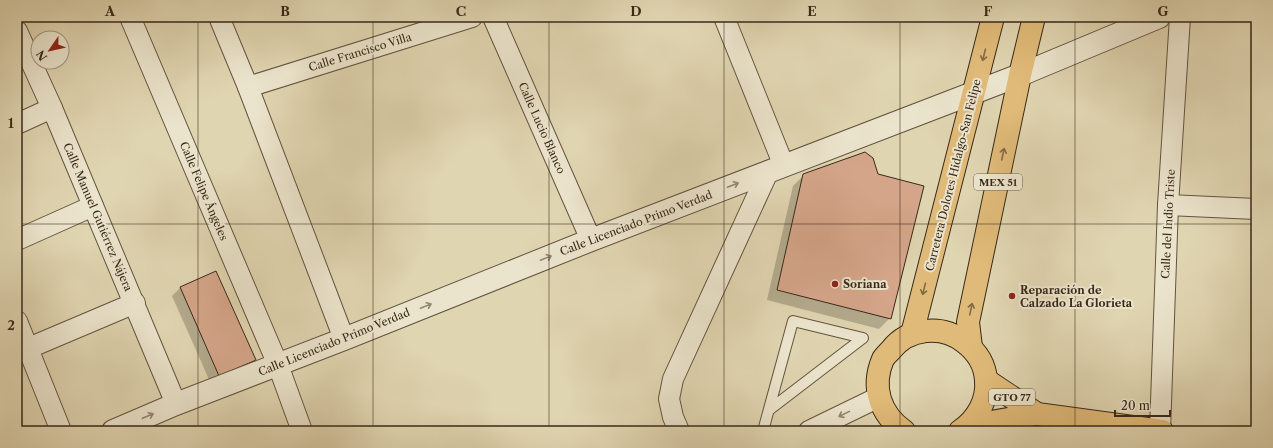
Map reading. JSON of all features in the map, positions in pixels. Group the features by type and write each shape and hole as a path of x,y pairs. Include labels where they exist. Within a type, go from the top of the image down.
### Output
{"main road":[{"name":"Carretera Dolores Hidalgo-San Felipe","path":"912,334 993,17"},
{"name":"MEX 51","path":"971,347 968,322 1020,75 1034,17"},
{"name":"MEX 51","path":"904,431 894,424 884,412 879,397 878,377 884,359 896,344 912,334 928,330 944,332 959,338 971,347 981,362 986,380 985,397 979,413 964,428"},
{"name":"GTO 77","path":"986,380 1037,414"},
{"name":"GTO 77","path":"964,428 1037,414 1160,431"}],"street":[{"name":"Calle Felipe Ángeles","path":"130,17 278,365 302,431"},
{"path":"219,17 248,87 344,338"},
{"name":"Calle Francisco Villa","path":"248,87 472,17"},
{"name":"Calle Lucio Blanco","path":"493,17 591,240"},
{"path":"679,431 673,417 669,399 673,379 776,169 724,17"},
{"name":"Calle Licenciado Primo Verdad","path":"113,431 176,404 278,365 591,240 1020,75 1159,17"},
{"name":"Calle del Indio Triste","path":"1160,431 1168,205 1180,17"},
{"name":"Calle Manuel Gutiérrez Nájera","path":"17,31 52,108 176,404"},
{"path":"17,124 52,108"},
{"path":"1168,205 1256,209"},
{"path":"17,240 93,206"},
{"path":"23,350 135,304"},
{"path":"17,321 23,350 61,431"},
{"path":"809,431 879,397"}],"lane":[{"path":"763,431 793,321 863,338 769,410"}],"building":[{"path":"865,152 873,158 878,174 924,186 891,319 777,290 803,174"},
{"path":"216,271 256,360 219,376 180,287"}],"place":[{"name":"Soriana","path":"835,284"},
{"name":"Reparación de Calzado La Glorieta","path":"1012,296"}]}
